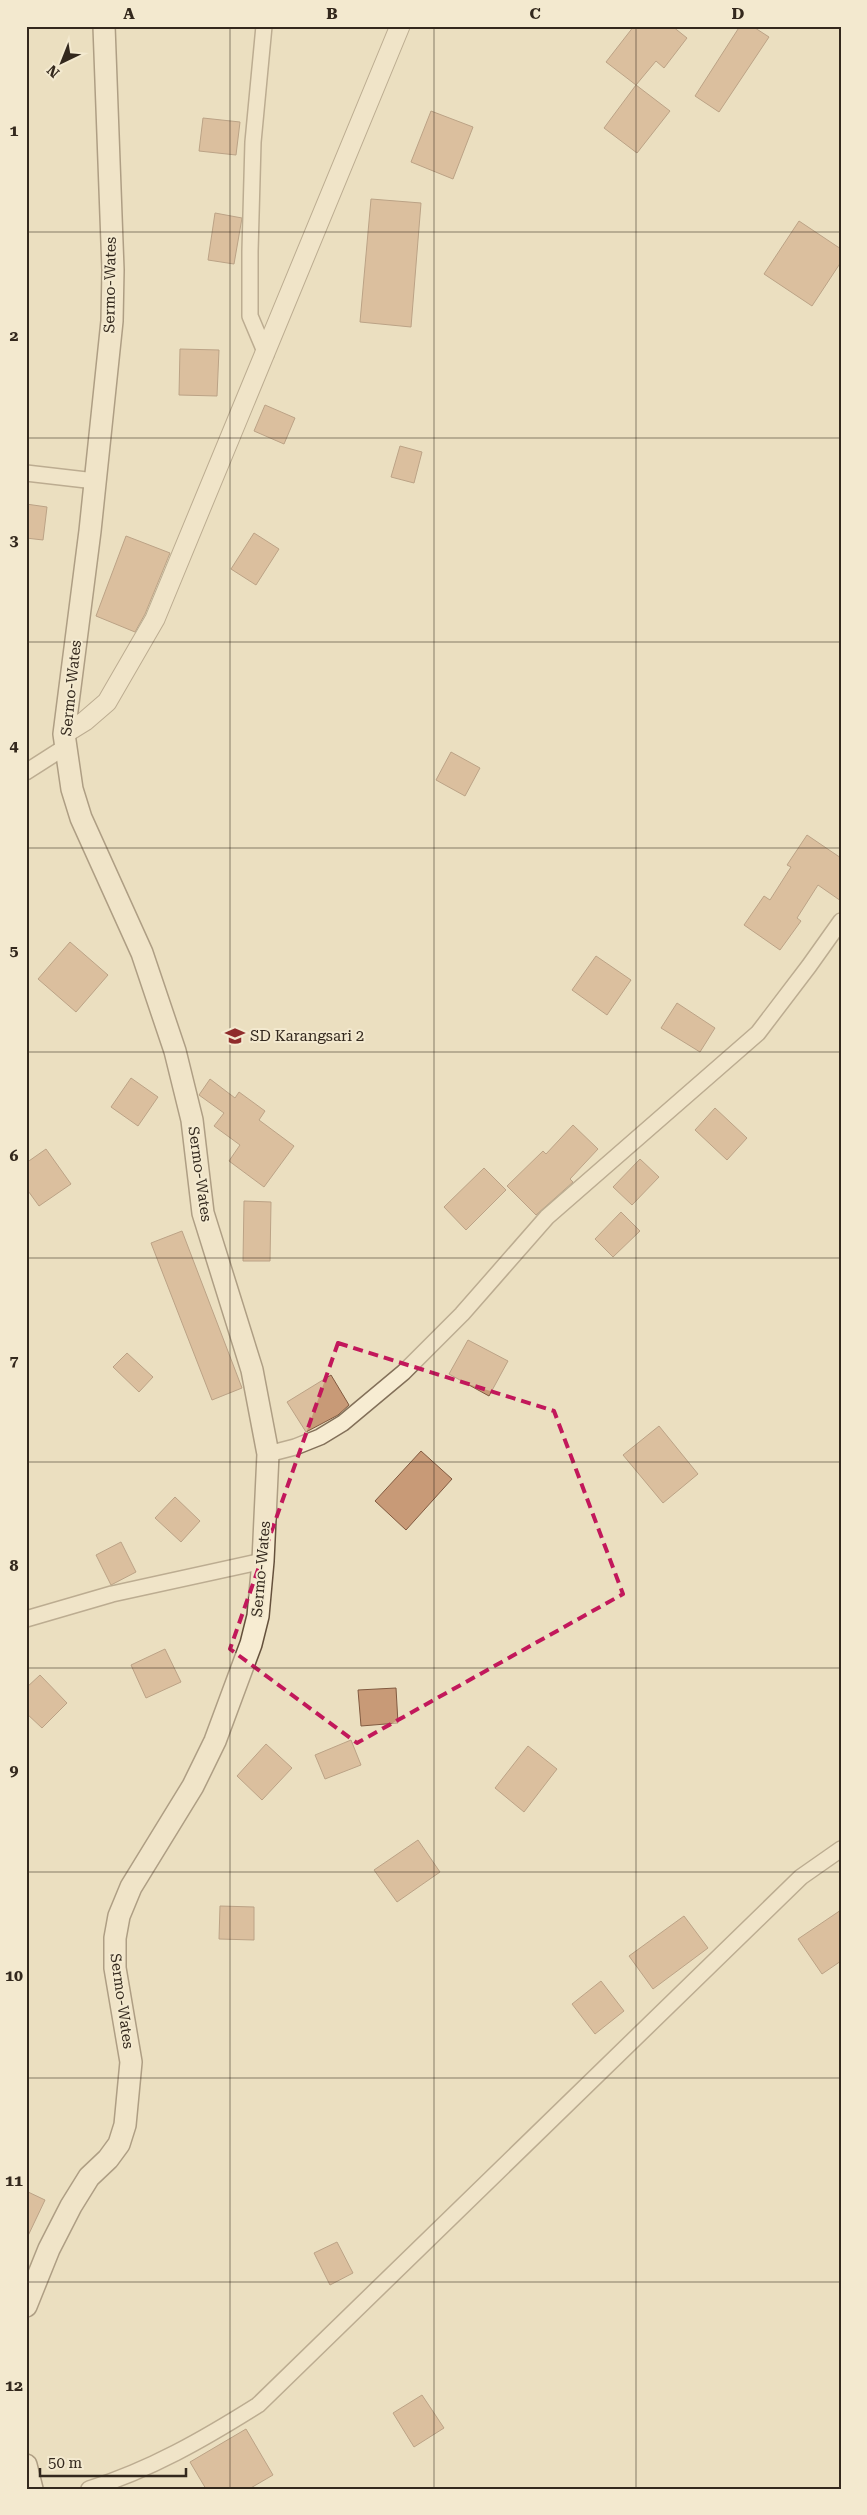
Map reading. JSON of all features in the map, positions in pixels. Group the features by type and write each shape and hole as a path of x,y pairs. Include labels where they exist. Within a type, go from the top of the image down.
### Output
{"main road":[{"name":"Sermo-Wates","path":"26,2306 52,2242 71,2206 89,2177 108,2159 119,2144 125,2125 131,2062 115,1968 115,1938 119,1916 131,1887 193,1786 215,1741 251,1644 258,1616 263,1562 268,1454 252,1370 203,1213 192,1120 175,1051 142,953 81,818 72,788 65,740 112,321 113,279 104,26"},
{"path":"26,2465 32,2489"}],"street":[{"path":"264,26 253,142 250,316 266,354"},
{"path":"26,772 107,702 155,619 400,26"},
{"path":"26,473 95,481"},
{"path":"268,1454 296,1447 335,1428 404,1372 462,1314 547,1218 758,1033 841,920"},
{"path":"26,1619 112,1594 263,1562"},
{"path":"89,2489 128,2477 205,2439 258,2405 801,1877 841,1849"}],"highlighted area":[{"path":"338,1343 554,1411 623,1594 357,1743 230,1649"}],"building":[{"path":"634,26 672,26 687,38 664,68 656,61 636,85 606,62"},
{"path":"740,26 752,26 769,37 719,112 695,96"},
{"path":"636,85 670,111 637,153 604,128"},
{"path":"431,111 473,127 453,179 411,162"},
{"path":"203,118 240,122 236,155 199,151"},
{"path":"371,199 421,203 411,327 360,322"},
{"path":"215,213 242,218 234,264 208,260"},
{"path":"799,221 841,249 841,262 812,306 764,274"},
{"path":"180,349 219,350 217,396 179,395"},
{"path":"265,405 295,418 284,444 254,431"},
{"path":"400,446 422,452 414,483 391,477"},
{"path":"26,504 47,507 43,540 26,538"},
{"path":"254,533 279,549 256,585 231,569"},
{"path":"126,536 170,553 145,614 135,632 96,616"},
{"path":"451,752 480,768 465,796 436,780"},
{"path":"807,835 841,858 841,901 818,885 797,918 801,921 780,950 744,925 764,896 770,900 791,867 787,865"},
{"path":"70,942 108,975 76,1012 38,979"},
{"path":"596,956 631,980 607,1015 572,990"},
{"path":"677,1003 715,1028 700,1052 661,1028"},
{"path":"131,1078 158,1097 138,1126 111,1107"},
{"path":"210,1079 235,1098 239,1092 265,1111 259,1120 294,1146 264,1187 229,1161 240,1145 214,1126 224,1113 199,1095"},
{"path":"715,1108 747,1138 727,1160 695,1130"},
{"path":"573,1125 598,1149 570,1179 573,1182 536,1215 507,1186 543,1151 546,1154"},
{"path":"46,1149 71,1184 39,1206 26,1188 26,1163"},
{"path":"640,1159 659,1177 632,1205 613,1187"},
{"path":"484,1168 506,1190 466,1230 444,1207"},
{"path":"244,1201 271,1202 270,1261 243,1261"},
{"path":"621,1212 640,1231 613,1257 595,1239"},
{"path":"182,1231 242,1388 212,1400 151,1243"},
{"path":"468,1340 508,1361 489,1396 449,1374"},
{"path":"127,1353 153,1377 139,1392 113,1367"},
{"path":"331,1375 349,1405 338,1415 306,1432 287,1402"},
{"path":"659,1426 698,1474 663,1503 623,1455"},
{"path":"421,1451 452,1479 406,1530 375,1501"},
{"path":"175,1497 200,1521 181,1542 155,1518"},
{"path":"121,1542 136,1572 111,1585 96,1555"},
{"path":"165,1649 181,1682 146,1698 131,1665"},
{"path":"40,1675 67,1703 42,1728 26,1713 26,1688"},
{"path":"396,1688 398,1723 361,1726 358,1690"},
{"path":"351,1740 361,1765 325,1779 315,1755"},
{"path":"266,1744 292,1768 262,1800 237,1776"},
{"path":"528,1746 557,1769 524,1812 495,1788"},
{"path":"418,1840 440,1872 397,1902 374,1870"},
{"path":"220,1906 254,1907 254,1940 219,1939"},
{"path":"841,1910 841,1961 822,1974 798,1939"},
{"path":"684,1916 708,1948 653,1989 629,1956"},
{"path":"601,1981 624,2011 595,2034 572,2004"},
{"path":"26,2191 45,2200 26,2240"},
{"path":"337,2242 353,2273 330,2285 314,2253"},
{"path":"422,2395 444,2428 414,2447 393,2413"},
{"path":"246,2429 273,2475 249,2489 206,2489 190,2462"}],"place":[{"name":"SD Karangsari 2","path":"235,1036"}]}
